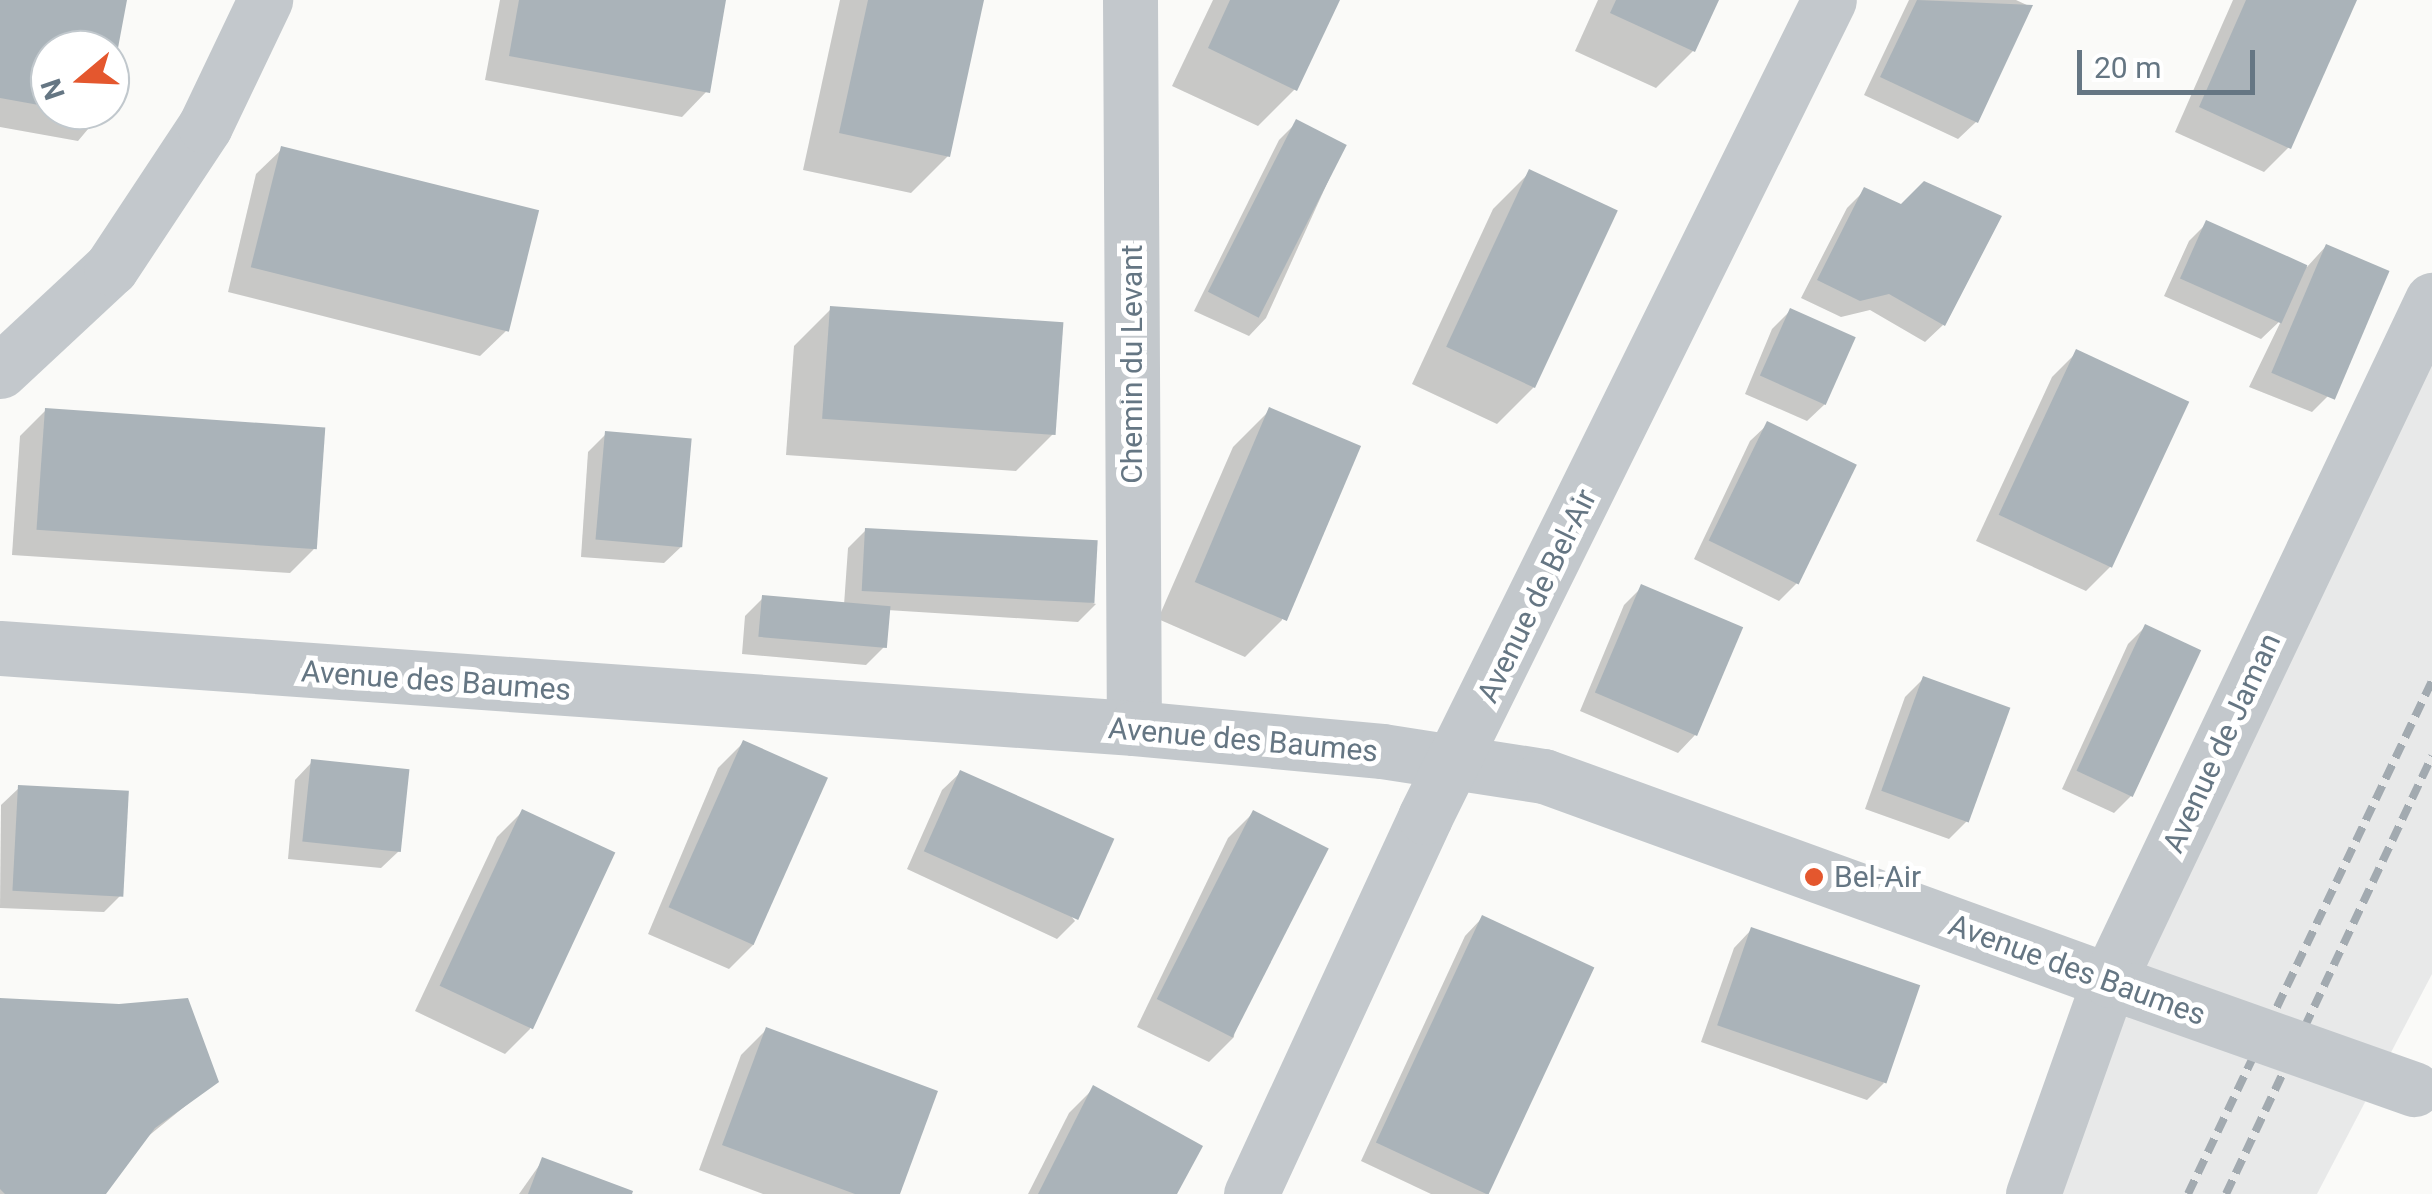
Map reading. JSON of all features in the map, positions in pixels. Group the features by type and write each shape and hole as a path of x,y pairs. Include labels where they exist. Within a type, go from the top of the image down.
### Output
{"street":[{"path":"0,371 111,268 205,126 265,0"},
{"name":"Chemin du Levant","path":"1130,0 1134,728"},
{"name":"Avenue de Bel-Air","path":"1251,1194 1451,765 1829,0"},
{"name":"Avenue de Jaman","path":"2032,1194 2121,985 2432,300"},
{"name":"Avenue des Baumes","path":"0,648 1134,728 1382,752 1544,776 2423,1093"}],"shaded area":[{"path":"2432,300 2432,974 2317,1194 2033,1194"}],"building":[{"path":"0,0 127,0 121,30 30,30 30,103 0,98"},
{"path":"519,0 726,0 710,93 509,56"},
{"path":"868,0 984,0 950,157 839,133"},
{"path":"1230,0 1340,0 1297,91 1208,48"},
{"path":"1616,0 1719,0 1695,52 1610,13"},
{"path":"1917,0 2033,5 1978,123 1880,77"},
{"path":"2246,0 2357,0 2291,149 2199,107"},
{"path":"1296,119 1347,145 1259,318 1208,292"},
{"path":"281,146 539,210 509,332 251,267"},
{"path":"1529,169 1618,210 1535,388 1446,347"},
{"path":"1924,181 2002,216 1945,326 1889,294 1860,301 1817,280 1864,187 1901,204"},
{"path":"2206,220 2307,265 2281,324 2180,278"},
{"path":"2326,244 2390,271 2335,400 2271,373"},
{"path":"830,306 1063,322 1056,435 822,419"},
{"path":"1790,308 1856,337 1826,405 1760,376"},
{"path":"2076,349 2189,402 2112,568 1999,515"},
{"path":"1269,407 1361,446 1287,621 1195,582"},
{"path":"45,408 325,428 317,549 36,530"},
{"path":"1767,421 1857,465 1799,584 1709,541"},
{"path":"605,431 692,439 682,547 596,540"},
{"path":"865,528 1098,540 1094,603 862,591"},
{"path":"1641,584 1743,627 1697,736 1595,693"},
{"path":"762,595 891,606 887,648 758,637"},
{"path":"2145,624 2201,650 2133,797 2077,771"},
{"path":"1923,676 2010,708 1969,822 1881,791"},
{"path":"743,740 828,778 754,945 669,907"},
{"path":"311,759 409,769 401,852 302,842"},
{"path":"960,770 1114,839 1078,920 924,851"},
{"path":"18,785 129,791 123,897 12,891"},
{"path":"522,809 615,853 533,1029 440,986"},
{"path":"1253,810 1329,849 1232,1037 1157,999"},
{"path":"1482,915 1594,967 1489,1194 1376,1142"},
{"path":"1751,927 1920,985 1886,1084 1717,1025"},
{"path":"0,998 119,1004 188,998 219,1082 155,1128 106,1194 5,1194 0,1189"},
{"path":"766,1027 938,1091 900,1194 855,1194 722,1145"},
{"path":"1093,1085 1203,1146 1177,1194 1038,1194"},
{"path":"542,1157 633,1191 632,1194 528,1194"}],"railway":[{"path":"2188,1194 2432,681"},
{"path":"2226,1194 2432,756"}],"place":[{"name":"Bel-Air","path":"1814,877"}]}
